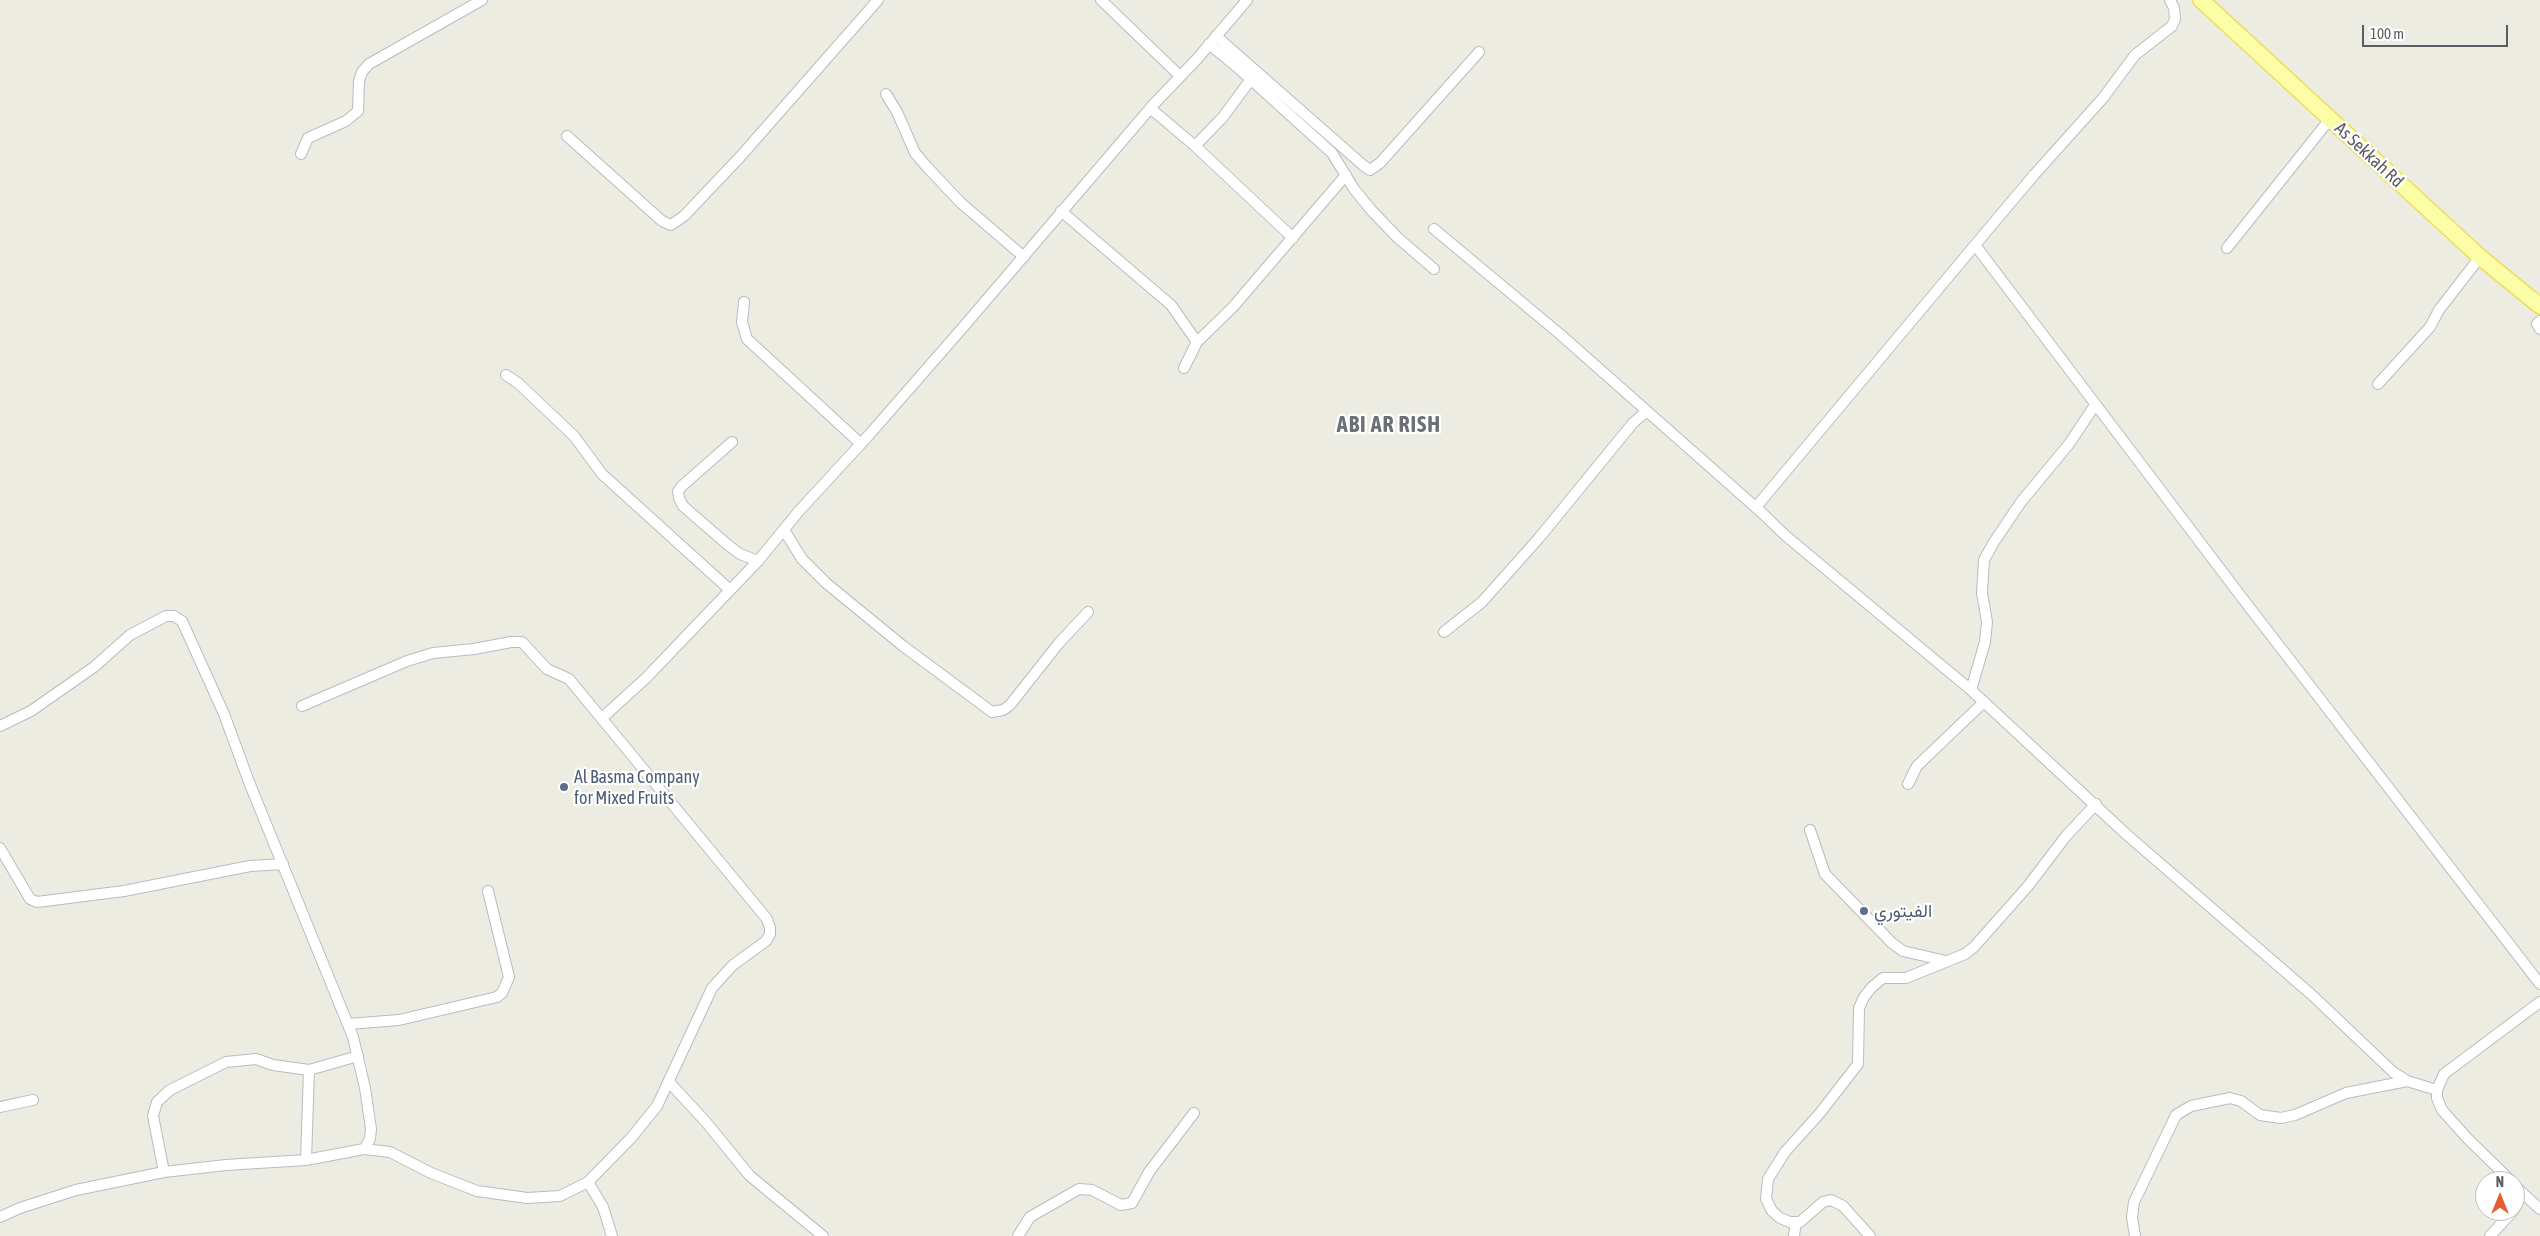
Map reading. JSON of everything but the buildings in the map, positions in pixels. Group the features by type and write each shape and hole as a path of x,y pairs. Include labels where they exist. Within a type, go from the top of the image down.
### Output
{"main road":[{"name":"As Sekkah Rd","path":"2201,0 2480,257 2540,306"}],"street":[{"path":"301,154 308,138 346,121 358,111 359,81 362,72 369,64 482,0"},
{"path":"567,136 662,221 671,225 684,216 740,157 878,0"},
{"path":"1100,0 1180,76"},
{"path":"602,718 646,678 758,561 1024,257 1150,108 1247,0"},
{"path":"1756,507 2019,191 2103,98 2135,55 2172,26 2175,19 2174,8 2170,0"},
{"path":"1212,40 1370,170 1380,163 1479,52"},
{"path":"1212,40 1251,79 1332,153 1346,176 1372,210 1398,238 1434,269"},
{"path":"1195,146 1223,117 1251,79"},
{"path":"886,94 898,112 915,153 961,203 1024,257"},
{"path":"1150,108 1195,146 1293,238"},
{"path":"2228,248 2330,118"},
{"path":"1184,368 1197,342 1233,307 1346,176"},
{"path":"1061,211 1162,296 1197,342"},
{"path":"1434,229 1561,335 1756,507 1786,536 1971,690 2096,804 2140,847 2312,995 2393,1072 2406,1081 2437,1090"},
{"path":"1975,245 2095,405 2540,984"},
{"path":"2378,384 2430,327 2439,310 2480,257"},
{"path":"744,302 742,322 747,339 861,444"},
{"path":"2540,321 2537,324 2540,329"},
{"path":"506,375 518,382 574,436 602,474 730,590"},
{"path":"1971,690 1985,642 1986,622 1982,593 1984,560 2021,502 2068,444 2095,405"},
{"path":"1444,632 1482,602 1539,538 1633,423 1647,411"},
{"path":"732,442 682,486 678,491 679,498 683,506 728,546 740,554 758,561"},
{"path":"784,530 802,559 826,583 903,646 992,712 997,713 1010,705 1059,644 1088,612"},
{"path":"0,726 30,711 94,667 130,635 166,616 174,616 182,621 197,652 348,1024 358,1056 371,1129 370,1140 364,1149"},
{"path":"0,1217 20,1208 76,1190 164,1172 226,1165 306,1160 364,1149 390,1152 430,1173 470,1188 527,1198 560,1196 588,1182 631,1138 656,1106 669,1082 712,988 733,965 766,940 770,934 767,919 569,679 546,669 522,642 433,653 407,661 302,706"},
{"path":"1908,784 1917,766 1984,702"},
{"path":"1870,1236 1843,1206 1831,1200 1823,1202 1804,1219 1796,1222 1785,1220 1772,1211 1766,1199 1766,1186 1775,1166 1858,1064 1859,1008 1864,997 1883,978 1906,978 1965,954 1988,933 2066,836 2096,804"},
{"path":"1810,830 1825,874 1892,943 1912,954 1947,961"},
{"path":"0,848 30,900 37,902 124,891 250,866 283,864"},
{"path":"348,1024 399,1020 497,997 502,993 509,977 488,891"},
{"path":"2500,1171 2442,1110 2437,1098 2437,1090 2444,1074 2540,1002"},
{"path":"164,1172 153,1116 157,1102 170,1090 226,1062 256,1059 273,1065 309,1070 358,1056"},
{"path":"306,1160 309,1070"},
{"path":"2135,1236 2132,1216 2134,1202 2176,1115 2191,1106 2230,1098 2241,1101 2260,1116 2281,1118 2295,1115 2346,1093 2406,1081"},
{"path":"669,1082 705,1121 750,1176 823,1236"},
{"path":"0,1108 33,1100"},
{"path":"1018,1236 1030,1217 1054,1201 1079,1189 1092,1190 1121,1205 1132,1203 1148,1172 1194,1112"},
{"path":"588,1182 603,1207 612,1236"},
{"path":"2525,1195 2540,1209"},
{"path":"2490,1236 2504,1221"},
{"path":"1794,1236 1796,1222"}],"place":[{"name":"Al Basma Company for Mixed Fruits","path":"564,787"},
{"name":"الفيتوري","path":"1864,911"}],"district":[{"name":"ABI AR RISH","path":"1389,425"}]}
